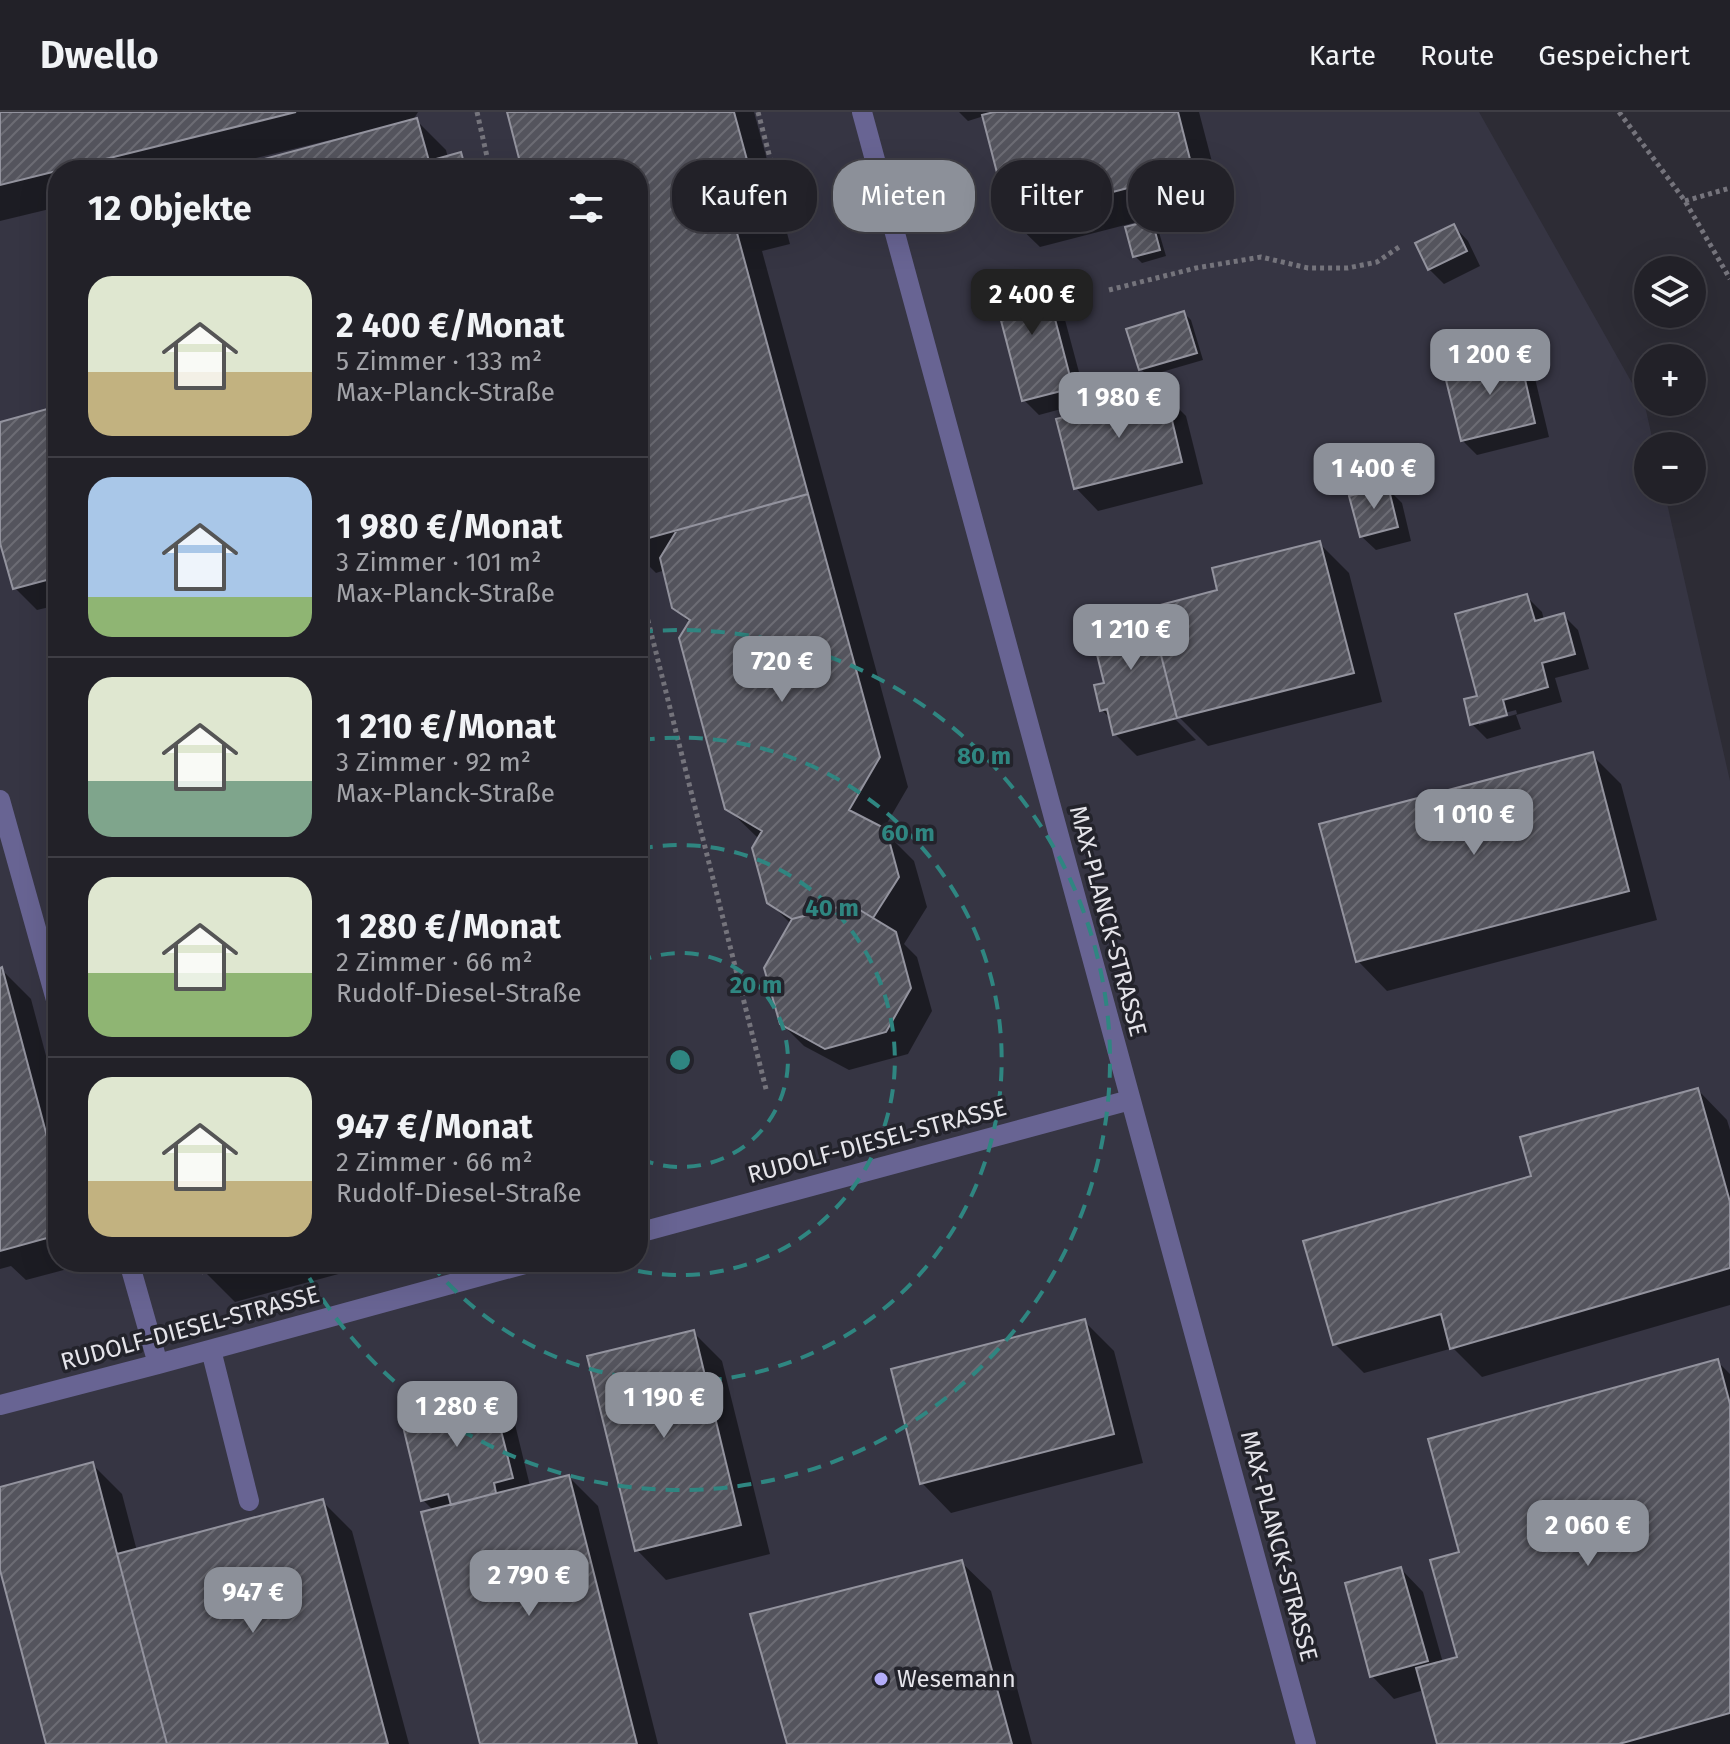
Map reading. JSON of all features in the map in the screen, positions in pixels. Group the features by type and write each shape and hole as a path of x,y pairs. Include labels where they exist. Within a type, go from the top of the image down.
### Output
{"street":[{"name":"MAX-PLANCK-STRASSE","path":"862,112 1306,1744"},
{"path":"0,800 48,971"},
{"name":"RUDOLF-DIESEL-STRASSE","path":"648,1230 1130,1100"},
{"path":"132,1272 158,1364"},
{"name":"RUDOLF-DIESEL-STRASSE","path":"0,1405 496,1272"},
{"path":"211,1350 249,1501"}],"path":[{"path":"477,112 488,160"},
{"path":"758,112 771,160"},
{"path":"1619,112 1685,201 1730,279"},
{"path":"1685,201 1730,188"},
{"path":"1109,290 1196,268 1261,257 1308,268 1348,268 1377,262 1402,245"},
{"path":"648,621 767,1093"}],"shaded area":[{"path":"0,112 1479,112 1634,387 1634,416 1647,416 1651,432 1634,432 1634,504 1667,504 1730,781 1730,1744 0,1744"}],"building":[{"path":"0,112 296,112 101,160 48,160 48,173 0,185"},
{"path":"507,112 734,112 747,160 672,160 672,232 737,232 808,494 648,538 648,160 519,160"},
{"path":"994,112 1178,112 1190,160 1128,160 1128,188 1112,192 1112,160 994,160 982,115"},
{"path":"417,118 429,160 260,160"},
{"path":"461,152 463,160 433,160"},
{"path":"1454,224 1467,251 1428,270 1415,243"},
{"path":"1128,226 1128,232 1155,232 1160,250 1133,257 1125,227"},
{"path":"1043,273 1073,388 1022,401 992,286"},
{"path":"1184,311 1197,353 1139,370 1126,329"},
{"path":"1519,353 1535,423 1461,441 1444,372"},
{"path":"1165,391 1182,462 1074,489 1056,419"},
{"path":"48,409 48,580 13,589 0,543 0,422"},
{"path":"1388,486 1398,527 1360,537 1349,496"},
{"path":"808,494 880,757 849,810 886,829 899,877 873,918 850,904 792,919 767,903 752,848 762,831 725,809 679,638 690,620 672,608 660,558 677,530"},
{"path":"1320,541 1354,673 1177,718 1149,608 1217,590 1212,568"},
{"path":"1527,594 1535,621 1564,613 1575,654 1542,663 1548,687 1503,700 1507,715 1470,725 1464,699 1477,696 1455,614"},
{"path":"1149,608 1177,718 1113,735 1107,709 1100,711 1094,685 1104,683 1089,622"},
{"path":"1593,752 1629,891 1356,962 1319,824"},
{"path":"850,904 896,932 911,988 886,1032 825,1049 780,1024 764,968 792,919"},
{"path":"0,968 48,1140 48,1238 0,1251"},
{"path":"1698,1088 1730,1202 1730,1268 1450,1349 1441,1314 1333,1345 1303,1241 1531,1176 1520,1137"},
{"path":"1085,1319 1114,1434 920,1484 891,1369"},
{"path":"694,1330 741,1525 635,1551 587,1356"},
{"path":"1718,1359 1730,1404 1730,1713 1619,1744 1437,1744 1416,1668 1457,1657 1430,1560 1459,1552 1428,1439"},
{"path":"491,1391 513,1478 494,1483 496,1493 451,1505 448,1494 421,1501 400,1414"},
{"path":"93,1462 167,1744 46,1744 0,1570 0,1487"},
{"path":"569,1475 637,1744 480,1744 421,1512"},
{"path":"323,1499 388,1744 167,1744 117,1554"},
{"name":"Wesemann","path":"962,1560 1012,1744 787,1744 750,1614"},
{"path":"1401,1567 1428,1661 1370,1677 1345,1583"}],"place":[{"name":"Wesemann","path":"881,1679"}]}
